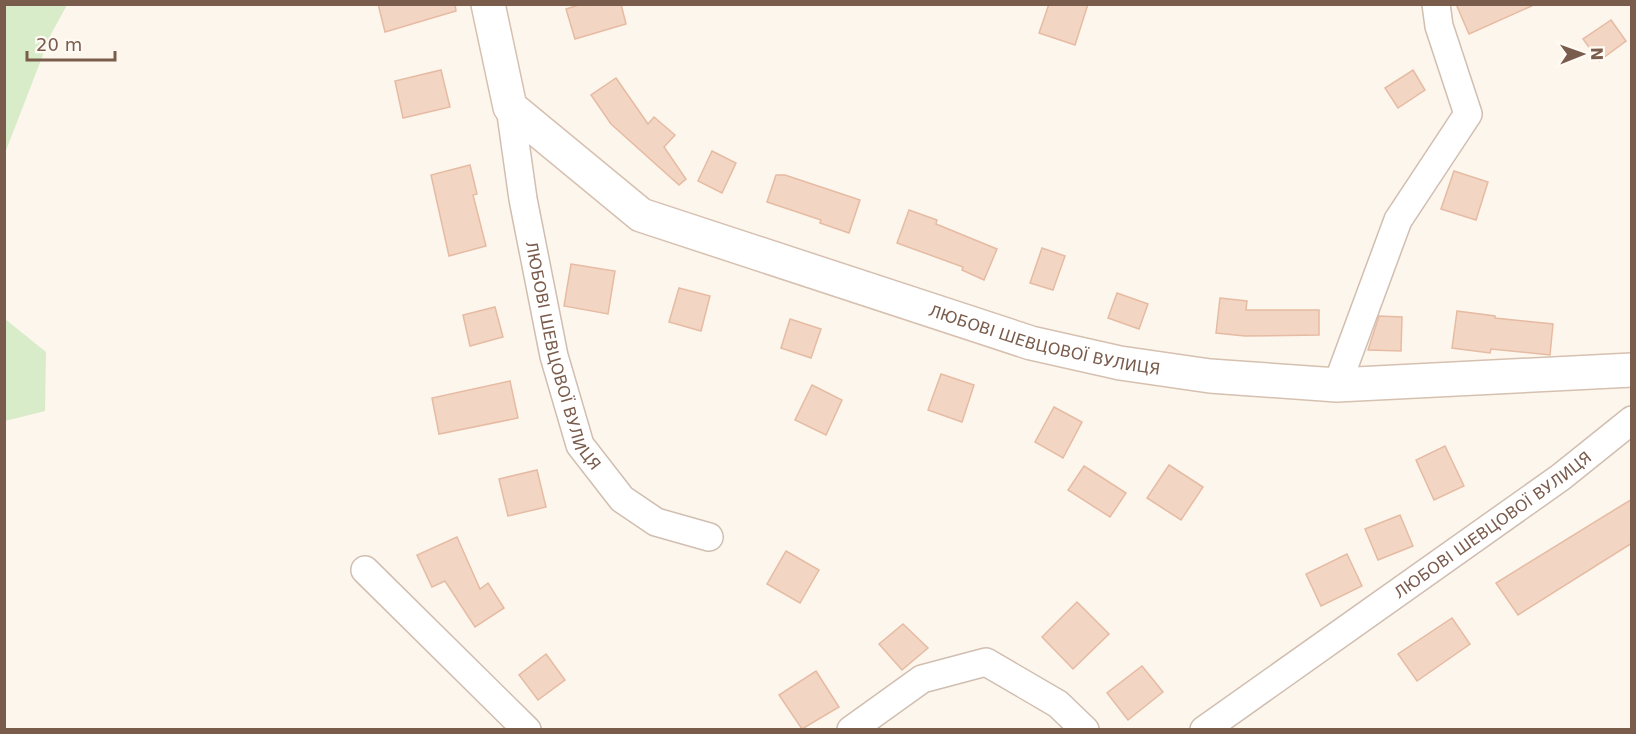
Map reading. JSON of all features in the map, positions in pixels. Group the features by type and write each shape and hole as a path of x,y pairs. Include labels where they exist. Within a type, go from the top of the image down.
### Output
{"street":[{"name":"ЛЮБОВІ ШЕВЦОВОЇ ВУЛИЦЯ","path":"488,4 510,107 523,199 554,356 580,445 622,499 656,522 709,537"},
{"path":"1337,385 1398,220 1468,114 1439,26 1436,4"},
{"name":"ЛЮБОВІ ШЕВЦОВОЇ ВУЛИЦЯ","path":"510,107 641,215 1030,343 1120,363 1210,376 1337,385 1632,370"},
{"name":"ЛЮБОВІ ШЕВЦОВОЇ ВУЛИЦЯ","path":"1204,729 1561,477 1632,420"},
{"path":"365,570 527,729"},
{"path":"851,729 922,679 986,662 1058,704 1085,729"}],"green space":[{"path":"5,4 67,5 51,34 5,153"},
{"path":"5,319 46,352 45,411 5,421"}],"building":[{"path":"378,4 455,4 456,11 385,32"},
{"path":"582,4 621,4 626,24 575,39 566,9"},
{"path":"1049,4 1088,4 1075,45 1039,33"},
{"path":"1456,4 1536,4 1469,34"},
{"path":"1611,20 1626,41 1599,61 1583,39"},
{"path":"441,70 450,107 403,118 395,81"},
{"path":"1413,70 1425,90 1398,108 1385,88"},
{"path":"616,78 648,124 654,117 675,135 664,147 686,179 679,185 611,124 591,95"},
{"path":"712,151 736,163 722,193 698,181"},
{"path":"470,165 477,194 473,195 486,246 449,256 431,175"},
{"path":"1454,171 1488,182 1476,220 1441,209"},
{"path":"776,175 785,175 860,200 849,233 820,223 821,220 767,202"},
{"path":"909,210 937,220 936,224 997,249 984,280 962,270 963,267 897,243"},
{"path":"1042,248 1065,256 1053,290 1030,283"},
{"path":"571,264 615,271 608,314 564,306"},
{"path":"679,288 710,296 701,331 669,322"},
{"path":"1117,293 1148,304 1139,329 1108,318"},
{"path":"1220,298 1247,301 1246,310 1319,310 1319,335 1245,336 1216,333"},
{"path":"495,307 503,337 470,346 463,315"},
{"path":"1457,311 1495,316 1495,318 1553,324 1550,355 1491,349 1490,353 1452,348"},
{"path":"1379,316 1402,317 1401,351 1368,350"},
{"path":"790,319 821,329 811,358 781,348"},
{"path":"941,374 974,385 962,422 928,410"},
{"path":"510,381 518,418 439,434 432,398"},
{"path":"812,385 842,400 826,435 795,420"},
{"path":"1054,407 1082,422 1063,458 1035,442"},
{"path":"1445,446 1464,486 1434,500 1416,460"},
{"path":"1169,465 1203,487 1181,520 1147,498"},
{"path":"1084,466 1126,493 1110,517 1068,490"},
{"path":"537,470 546,507 508,516 499,479"},
{"path":"1632,499 1632,543 1518,615 1496,583"},
{"path":"1400,515 1413,546 1378,560 1365,529"},
{"path":"457,537 480,589 488,583 504,608 475,627 445,581 432,587 417,555"},
{"path":"786,551 819,570 800,603 767,584"},
{"path":"1347,554 1362,586 1321,606 1306,574"},
{"path":"1077,602 1109,634 1073,669 1042,637"},
{"path":"1452,618 1470,644 1417,681 1398,654"},
{"path":"903,624 928,648 902,670 879,644"},
{"path":"546,654 565,680 538,700 519,675"},
{"path":"1142,666 1163,692 1128,720 1107,693"},
{"path":"816,671 839,707 802,729 779,695"}]}
